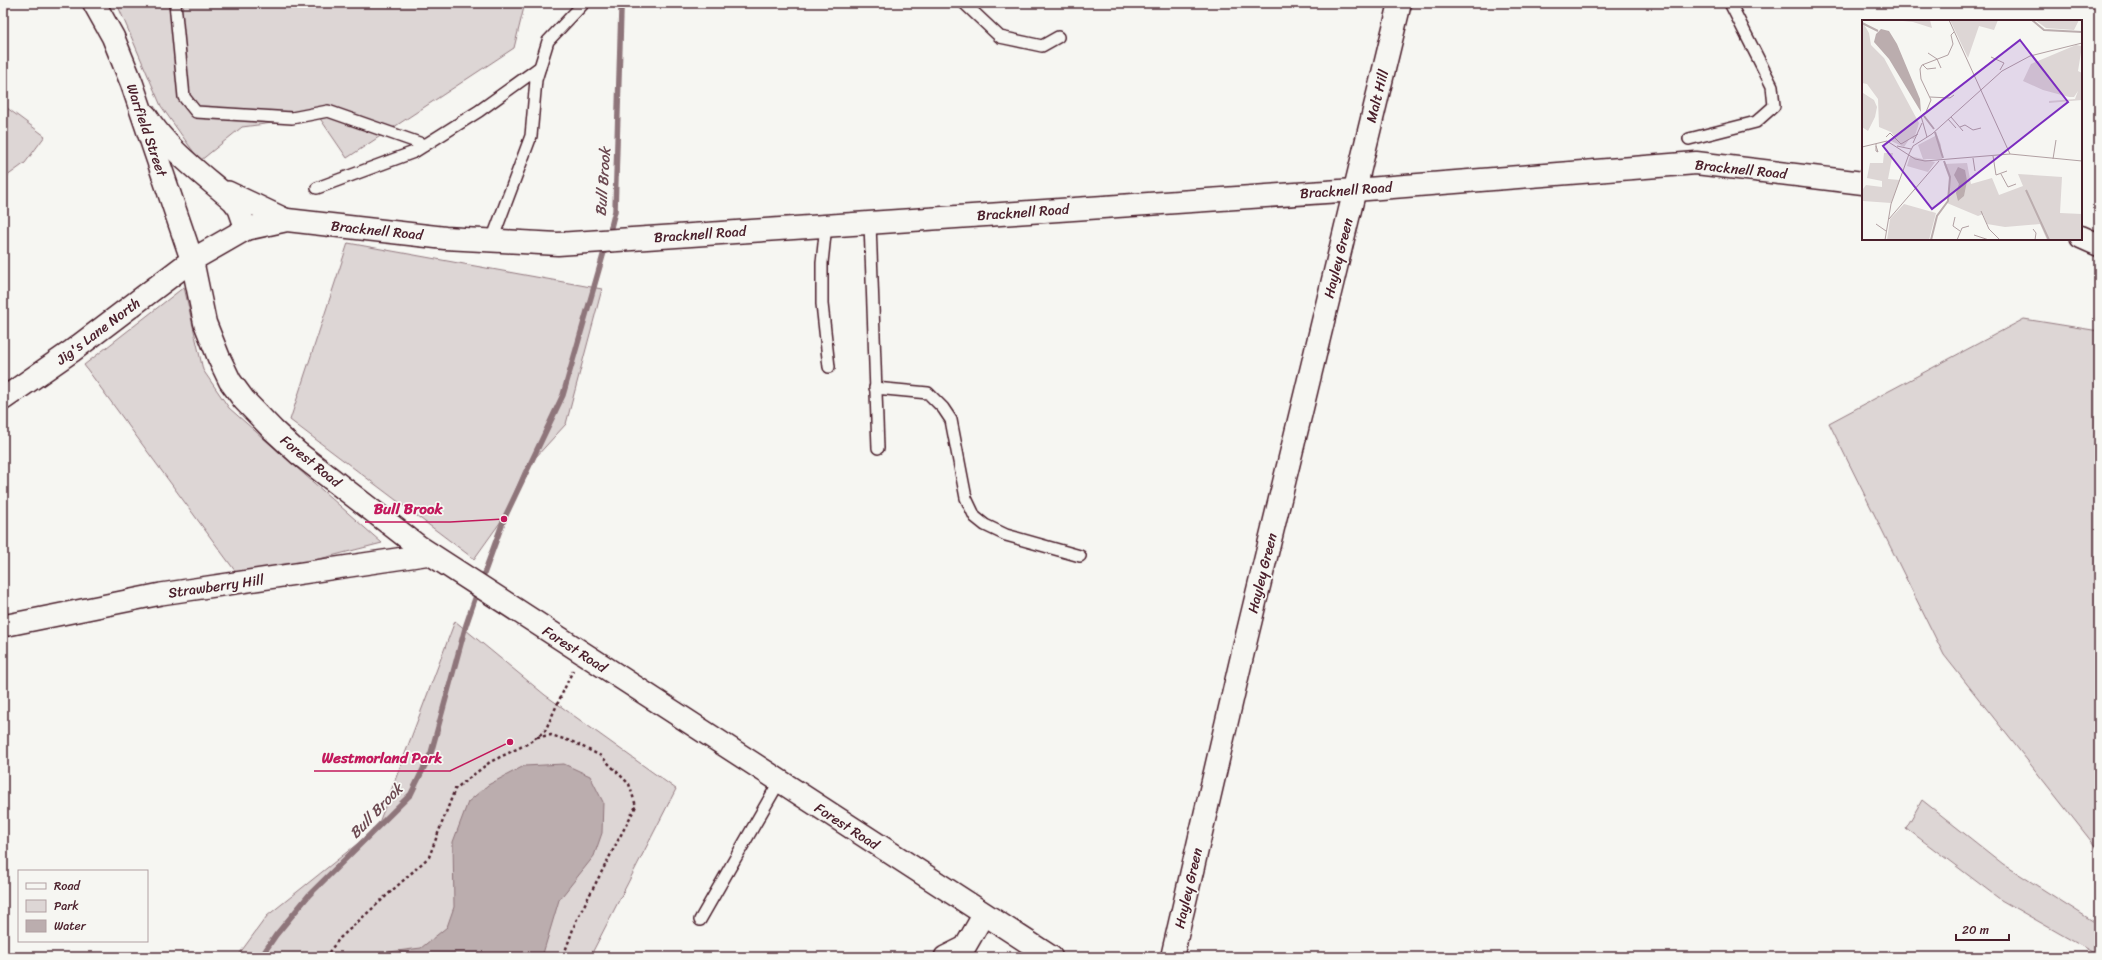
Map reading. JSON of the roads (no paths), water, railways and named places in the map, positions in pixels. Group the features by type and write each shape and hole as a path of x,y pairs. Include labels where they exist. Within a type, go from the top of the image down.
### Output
{"main road":[{"name":"Warfield Street","path":"94,3 113,37 138,101 192,260"},
{"name":"Malt Hill","path":"1355,190 1400,3"},
{"name":"Bracknell Road","path":"192,260 246,229 287,220 445,238 558,244 1355,190 1696,163 1862,183"},
{"name":"Hayley Green","path":"1172,957 1355,190"},
{"path":"2082,237 2099,245"},
{"name":"Jig's Lane North","path":"3,399 72,351 192,260"},
{"name":"Forest Road","path":"192,260 205,323 230,381 244,400 298,454 430,554 779,782 1051,957"}],"street":[{"path":"138,101 157,133 173,151 215,185 239,209 246,229"},
{"path":"215,185 287,220"},
{"name":"Strawberry Hill","path":"3,626 162,594 430,554"},
{"path":"946,957 966,947 984,914"}],"lane":[{"path":"175,3 184,97 196,112 292,118 328,111 425,145"},
{"path":"492,240 531,136 536,80 548,41 584,3"},
{"path":"964,3 1000,37 1042,46 1058,37"},
{"path":"1689,139 1756,122 1774,106 1772,86 1730,3"},
{"path":"317,188 414,152 479,111 540,67"},
{"path":"870,222 878,448"},
{"path":"826,226 822,263 822,304 829,367"},
{"path":"875,388 928,393 943,408 950,420 966,498 975,517 985,525 1006,535 1080,556"},
{"path":"700,920 779,782"}],"water":[{"path":"564,764 590,776 603,802 602,833 594,856 559,900 542,957 383,957 389,952 421,948 447,927 454,907 453,842 468,802 488,785 524,766"}],"waterway":[{"name":"Bull Brook","path":"609,235 615,211 621,10"},
{"name":"Bull Brook","path":"481,582 504,519 563,395 606,245"},
{"name":"Bull Brook","path":"261,957 276,935 309,895 411,794 431,753 466,625 478,590"}],"place":[{"name":"Bull Brook","path":"504,519"},
{"name":"Westmorland Park","path":"510,742"}]}
